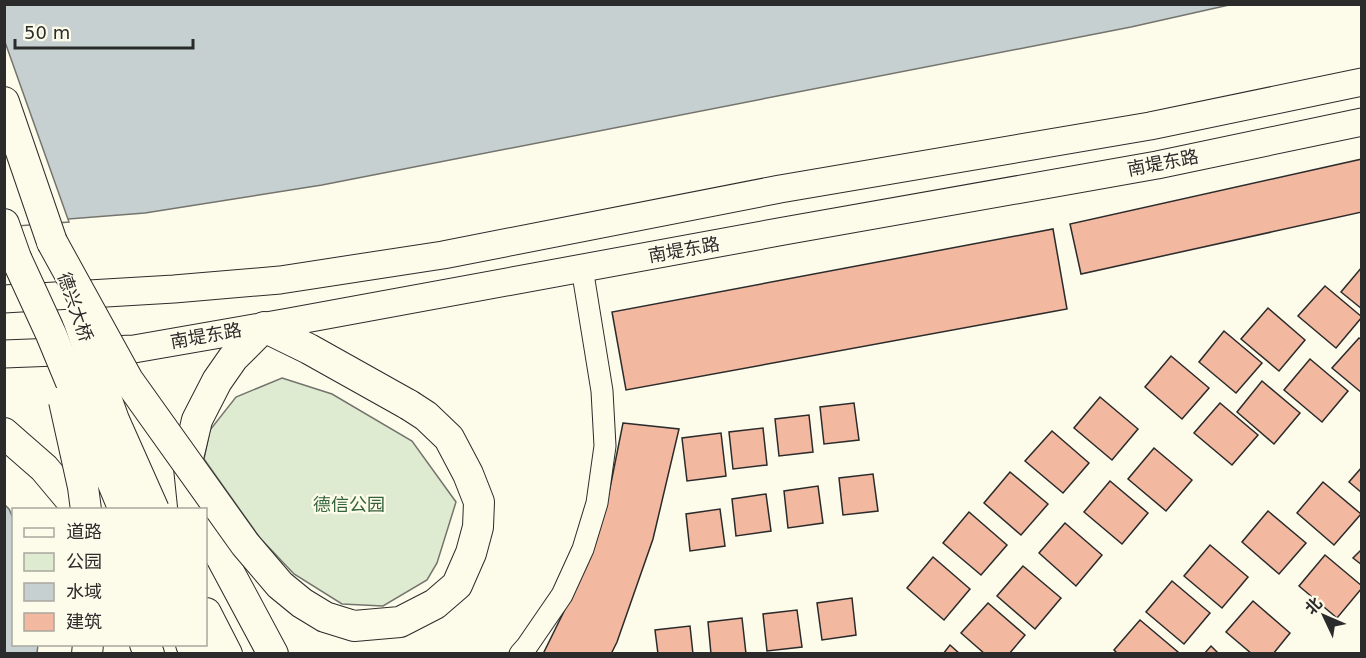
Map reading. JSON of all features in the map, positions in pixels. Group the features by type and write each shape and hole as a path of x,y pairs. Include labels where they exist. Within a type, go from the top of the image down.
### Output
{"main road":[{"name":"德兴大桥","path":"4,102 114,420 153,508"},
{"name":"德兴大桥","path":"4,224 16,258 51,334 123,508"},
{"path":"52,242 128,380 245,544 280,585 302,603 325,617 354,626 400,622 435,603 457,585 471,553 478,527 478,502 468,474 449,438 426,416 309,349 264,327 233,358 217,381 197,420 188,458 193,506 194,508"},
{"path":"16,258 60,385 86,508"},
{"path":"4,433 44,468 70,499 74,508"},
{"path":"207,531 273,654"},
{"path":"207,615 227,654"}],"street":[{"path":"4,299 280,280 443,255 780,189 1150,126 1362,82"},
{"name":"南堤东路","path":"4,354 134,349 264,327 1157,165 1362,122"},
{"path":"520,654 562,595 583,549 597,502 605,446 602,391 582,268"}],"green space":[{"name":"德信公园","path":"282,378 332,394 412,441 456,502 437,563 427,580 383,606 342,604 294,574 260,538 204,459 210,430 236,397"}],"water":[{"path":"5,5 1229,5 1131,27 322,185 145,213 5,224"},
{"path":"4,504 12,516 12,646 38,646 37,653 5,653"}],"pier":[{"path":"5,42 69,222 4,227"}],"building":[{"path":"1362,159 1362,212 1081,274 1070,224"},
{"path":"1053,229 1067,309 626,390 612,312"},
{"path":"1362,267 1362,309 1341,292"},
{"path":"1325,286 1362,317 1336,348 1298,316"},
{"path":"1268,308 1305,340 1279,371 1241,339"},
{"path":"1224,331 1262,363 1236,393 1199,362"},
{"path":"1359,338 1362,340 1362,393 1332,368"},
{"path":"1171,356 1209,388 1182,419 1145,387"},
{"path":"1310,359 1348,391 1322,422 1284,390"},
{"path":"1262,381 1300,413 1274,444 1237,412"},
{"path":"1100,397 1138,429 1112,460 1074,428"},
{"path":"854,403 859,440 824,444 820,407"},
{"path":"1220,403 1258,435 1232,465 1194,433"},
{"path":"809,415 813,452 779,456 775,419"},
{"path":"623,423 679,429 653,539 611,654 543,654 577,585 609,493"},
{"path":"763,428 767,465 733,469 729,432"},
{"path":"1052,431 1089,463 1063,493 1025,461"},
{"path":"721,433 726,476 687,481 682,438"},
{"path":"1154,448 1192,480 1166,511 1128,479"},
{"path":"1362,467 1362,493 1349,482"},
{"path":"1010,472 1048,504 1021,535 984,503"},
{"path":"873,474 878,511 843,515 839,478"},
{"path":"1110,481 1148,513 1122,544 1084,512"},
{"path":"1323,482 1361,514 1334,545 1297,513"},
{"path":"818,486 823,523 788,528 784,491"},
{"path":"766,494 771,531 736,536 732,499"},
{"path":"720,509 725,546 690,551 686,514"},
{"path":"1268,511 1306,543 1279,574 1242,542"},
{"path":"969,512 1007,545 981,575 943,543"},
{"path":"1065,523 1102,555 1076,586 1039,553"},
{"path":"1210,545 1248,577 1222,608 1184,576"},
{"path":"1362,549 1362,565 1353,558"},
{"path":"1325,555 1362,586 1337,618 1299,586"},
{"path":"933,557 970,589 944,620 907,588"},
{"path":"1023,566 1061,598 1035,629 997,596"},
{"path":"1172,581 1210,613 1184,644 1146,612"},
{"path":"852,598 856,635 822,640 817,603"},
{"path":"1253,601 1290,633 1273,654 1252,654 1226,632"},
{"path":"988,603 1025,635 1009,654 985,654 961,633"},
{"path":"797,610 802,647 767,651 763,614"},
{"path":"742,618 746,654 711,654 708,622"},
{"path":"1140,620 1178,652 1176,654 1118,654 1114,650"},
{"path":"690,626 693,654 658,654 655,630"},
{"path":"950,645 960,654 943,654"},
{"path":"1211,646 1219,654 1204,654"}]}
